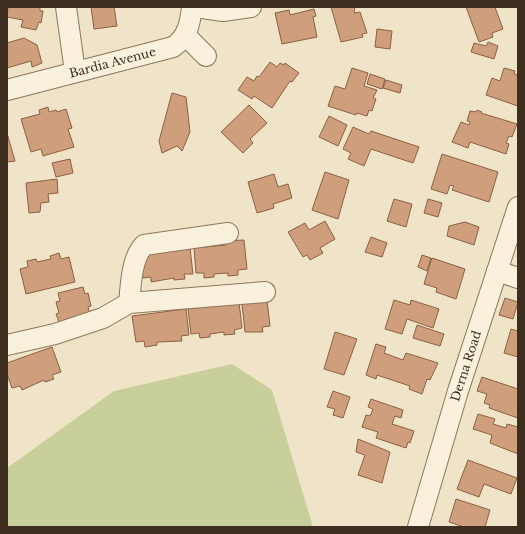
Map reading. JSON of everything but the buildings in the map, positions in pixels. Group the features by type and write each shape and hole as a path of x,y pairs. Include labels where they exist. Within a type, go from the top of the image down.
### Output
{"street":[{"path":"66,7 75,72"},
{"path":"192,7 186,35 206,56"},
{"path":"195,7 223,11 251,7"},
{"name":"Bardia Avenue","path":"7,90 174,47 186,35"},
{"name":"Derna Road","path":"418,527 458,391 518,207"},
{"path":"129,303 135,261 140,249 144,245 228,233"},
{"path":"497,271 518,278"},
{"path":"7,345 55,334 103,318 129,303 265,292"}],"green space":[{"path":"232,364 272,390 313,527 7,527 7,468 114,391"}]}
